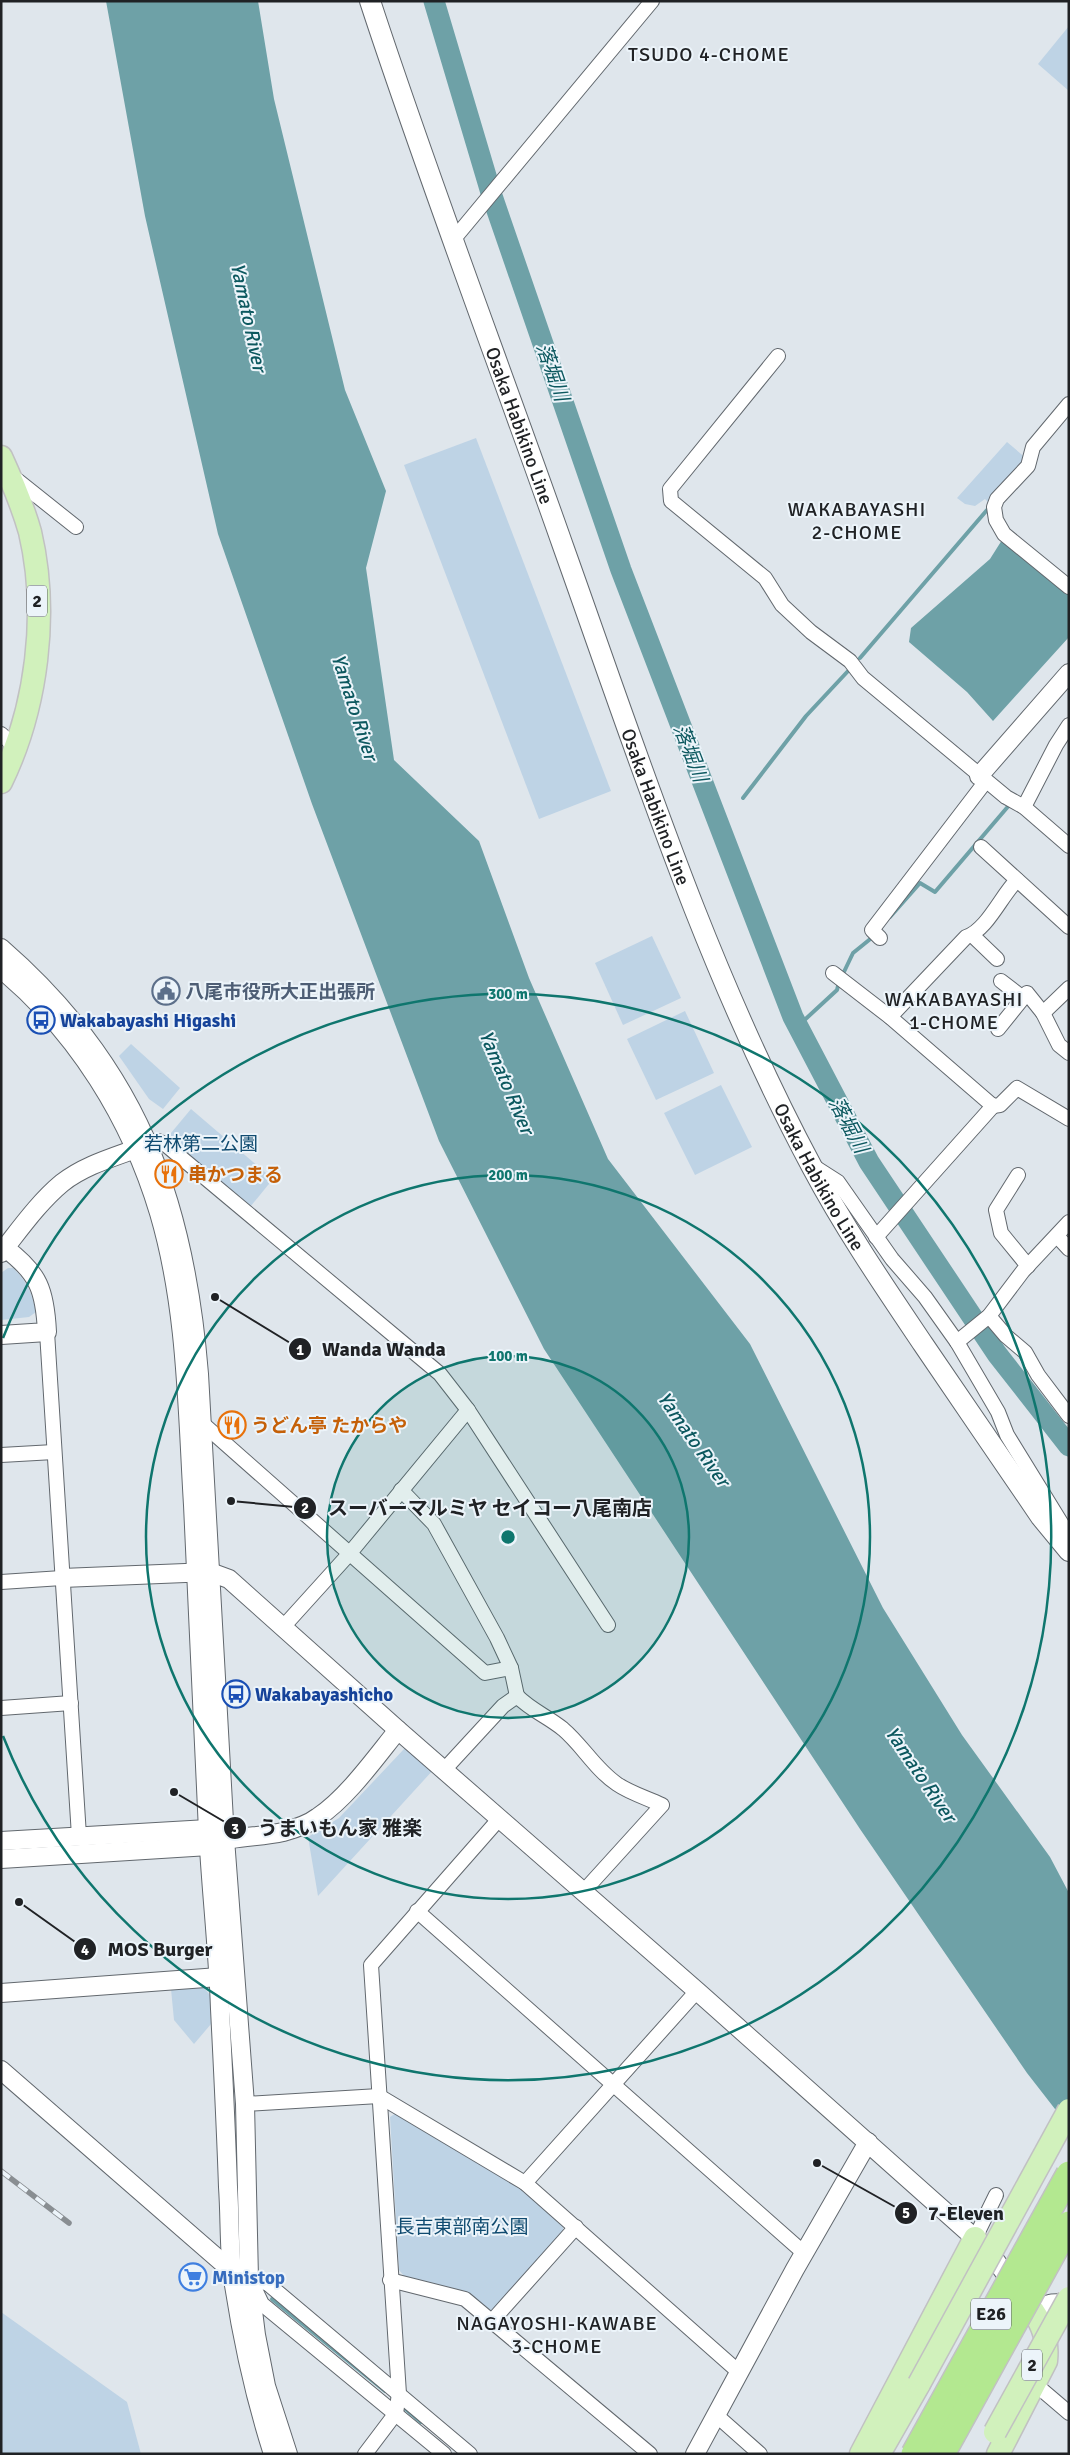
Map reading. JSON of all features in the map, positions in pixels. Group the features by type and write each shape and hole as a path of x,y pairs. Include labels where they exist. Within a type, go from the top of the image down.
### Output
{"highway":[{"name":"E26","path":"914,2454 1069,2174"},
{"name":"E26","path":"942,2454 1069,2224"},
{"name":"E26","path":"1010,2330 1050,2273 1069,2240"}],"main road":[{"name":"Osaka Habikino Line","path":"370,1 421,157 453,240 673,856 721,976 763,1071 810,1164 859,1249 1041,1517 1065,1547"},
{"name":"2","path":"1,782 8,741 33,679 38,633 37,579 30,532 4,468"},
{"path":"879,2454 1069,2110"},
{"path":"861,2454 974,2238"},
{"name":"2","path":"983,2454 1069,2298"},
{"path":"998,2454 1044,2368 1047,2349 1044,2327 1033,2311"}],"street":[{"path":"453,240 652,1"},
{"path":"778,356 670,489 671,501 765,578 782,605 811,632 850,661 863,678 1006,798 1024,807 1069,846"},
{"path":"1069,404 1033,447 1028,466 997,500 994,506 996,520 1004,534 1069,587"},
{"path":"4,468 76,528"},
{"path":"876,934 982,778 1069,673"},
{"path":"1024,807 1056,745 1069,725"},
{"path":"980,847 1069,928"},
{"path":"890,1017 966,937 972,935 998,906 1006,891 1016,880"},
{"path":"972,935 997,958"},
{"path":"1,948 24,967 90,1043 119,1087 177,1224 188,1274 195,1320 202,1423 208,1837 219,1977 232,2270 250,2379 273,2454"},
{"path":"1,969 48,1013 68,1037 143,1146 171,1256 184,1350 203,1573 219,1701 225,1838 245,2104 249,2278 256,2335 266,2386 288,2454"},
{"path":"838,977 890,1017 993,1106"},
{"path":"1001,981 1023,998"},
{"path":"1043,1012 1069,988"},
{"path":"998,1029 1027,993 1043,1012 1059,1045 1069,1053"},
{"path":"880,1232 993,1106 1000,1105 1017,1088 1067,1112"},
{"path":"79,1836 47,1332 42,1290 34,1274 22,1260 2,1249 63,1182 86,1168 158,1141 166,1145 440,1374 468,1410 608,1625"},
{"path":"810,1164 838,1182 880,1232 957,1342 998,1412 1007,1435 1063,1526 1065,1547"},
{"path":"1018,1174 996,1210 1001,1233 1028,1266"},
{"path":"957,1342 989,1316 1028,1266 1069,1222"},
{"path":"1057,1236 1069,1249"},
{"path":"989,1316 1006,1336 1024,1352 1038,1375 1069,1416"},
{"path":"1,1335 47,1332"},
{"path":"284,1626 350,1552 468,1410"},
{"path":"202,1423 485,1673 511,1668"},
{"path":"1,1455 54,1452"},
{"path":"401,1490 434,1524 511,1668 517,1696 532,1710 547,1716 573,1738 592,1762 617,1784 662,1805 584,1891"},
{"path":"1,1582 203,1573 229,1579 987,2249 1033,2311 1061,2302 1069,2307"},
{"path":"444,1770 503,1706 517,1696"},
{"path":"1,1708 71,1703"},
{"path":"1,1841 79,1836 254,1838 284,1831 318,1818 360,1776 398,1730"},
{"path":"365,2454 396,2413 399,2394 390,2280 371,1965 500,1818"},
{"path":"1,1859 208,1837"},
{"path":"417,1911 804,2252"},
{"path":"1,1993 219,1977"},
{"path":"525,2183 697,1991"},
{"path":"1,2070 232,2270 268,2284 470,2454"},
{"path":"245,2104 379,2096 525,2183 740,2373"},
{"path":"695,2454 804,2252 868,2142"},
{"path":"974,2238 996,2195"},
{"path":"492,2321 576,2227"},
{"path":"249,2278 262,2304 396,2413 438,2452"},
{"path":"390,2280 465,2299 650,2454"},
{"path":"1035,2384 1069,2413"},
{"path":"716,2416 760,2454"}],"green space":[{"path":"1069,26 1069,91 1038,64"},
{"path":"476,438 611,791 539,819 404,465"},
{"path":"1007,442 1027,459 990,504 985,499 975,506 965,504 957,498"},
{"path":"652,936 681,998 623,1025 595,963"},
{"path":"685,1011 714,1073 656,1100 627,1039"},
{"path":"131,1044 180,1088 163,1109 149,1099 119,1056"},
{"path":"721,1085 752,1147 695,1175 664,1113"},
{"name":"若林第二公園","path":"191,1109 273,1179 250,1207 166,1139"},
{"path":"8,1268 13,1268 18,1273 31,1293 36,1312 29,1317 1,1320 1,1273"},
{"path":"405,1748 434,1769 318,1896 308,1837 339,1818"},
{"path":"202,1986 210,1995 211,2024 194,2044 174,2020 171,1989"},
{"name":"長吉東部南公園","path":"396,2113 519,2186 563,2225 563,2232 490,2313 468,2294 404,2276 399,2270 390,2117"},
{"path":"1,2312 127,2402 141,2454 1,2454"}],"water":[{"name":"Yamato River","path":"106,1 258,1 274,99 345,390 386,491 366,568 394,760 479,841 529,978 608,1159 750,1344 883,1608 962,1735 1050,1857 1069,1893 1069,2127 1027,2073 860,1829 544,1349 439,1141 312,804 218,534 145,216"},
{"path":"1002,540 1069,595 1069,637 993,721 967,692 909,642 911,628 990,559"}],"waterway":[{"name":"落堀川","path":"434,1 492,196 621,570 793,1017 869,1162 997,1354 1069,1446"},
{"path":"860,658 987,510"},
{"path":"743,798 806,716 849,670"},
{"path":"890,917 920,883 935,892 1011,803"},
{"path":"842,976 853,953 874,936"},
{"path":"798,1026 837,990 839,982"},
{"path":"272,2299 385,2391"},
{"path":"401,2405 421,2422"}],"railway":[{"path":"1,2171 69,2223"}],"place":[{"name":"八尾市役所大正出張所","path":"166,991"},
{"name":"Wakabayashi Higashi","path":"41,1020"},
{"name":"串かつまる","path":"169,1174"},
{"name":"Wanda Wanda","path":"215,1297"},
{"name":"うどん亭 たからや","path":"232,1425"},
{"name":"スーバーマルミヤ セイコー八尾南店","path":"231,1501"},
{"name":"Wakabayashicho","path":"236,1694"},
{"name":"うまいもん家 雅楽","path":"174,1792"},
{"name":"MOS Burger","path":"19,1902"},
{"name":"7-Eleven","path":"817,2163"},
{"name":"Ministop","path":"193,2277"}],"district":[{"name":"TSUDO 4-CHOME","path":"709,54"},
{"name":"WAKABAYASHI 2-CHOME","path":"857,520"},
{"name":"WAKABAYASHI 1-CHOME","path":"954,1010"},
{"name":"NAGAYOSHI-KAWABE 3-CHOME","path":"557,2334"}]}
